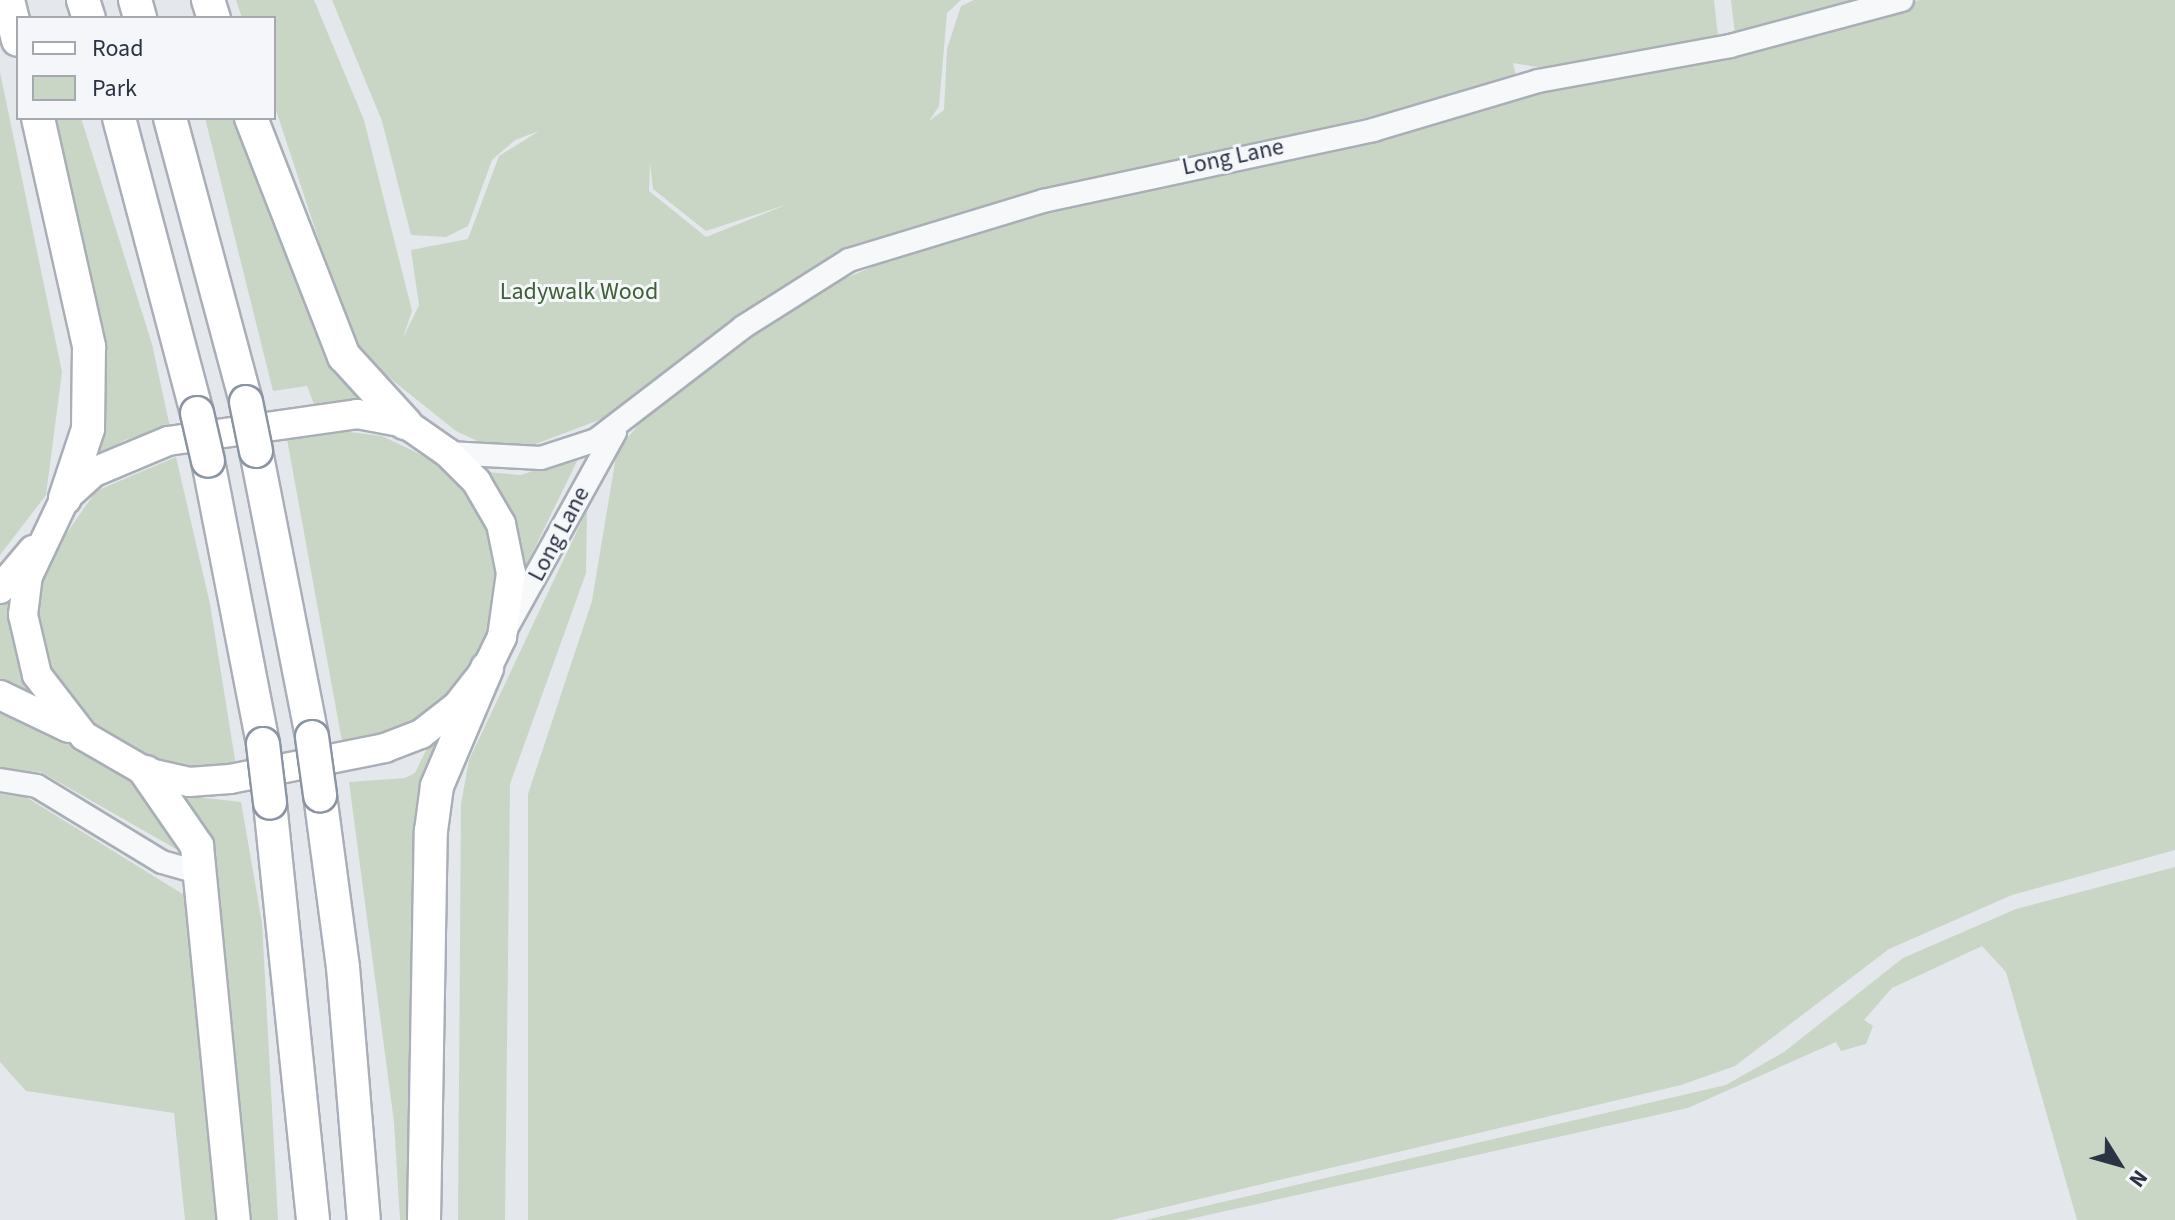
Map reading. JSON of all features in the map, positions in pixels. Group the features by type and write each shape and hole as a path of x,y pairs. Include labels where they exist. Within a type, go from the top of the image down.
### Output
{"highway":[{"path":"8,0 16,32"},
{"path":"38,120 89,347 88,429 65,498"},
{"path":"120,120 197,413 263,744 313,1220"},
{"path":"171,120 246,402 312,737 343,967 364,1220"},
{"path":"252,120 344,356 405,423"},
{"path":"424,1220 431,831 437,786 487,668"},
{"path":"146,772 184,821 201,873 234,1220"}],"main road":[{"path":"0,589 41,541 65,498 94,472 168,441 307,417 357,414 405,423 448,453 476,481 501,524 511,573 502,637 487,668 457,706 421,734 385,748 230,779 189,782 146,772 84,736 0,695"},
{"path":"41,541 23,615 29,654 51,698 84,736"}],"street":[{"name":"Long Lane","path":"448,453 541,458 616,431 743,327 849,260 1043,201 1373,130 1538,81 1730,46 1902,0"},
{"name":"Long Lane","path":"502,637 616,431"},
{"path":"0,780 37,786 162,862 201,873"}],"green space":[{"name":"Ladywalk Wood","path":"236,0 314,0 364,120 412,311 403,338 419,305 411,250 468,239 499,156 539,131 515,140 492,160 468,226 446,237 411,235 382,121 332,0 961,0 947,13 939,106 929,121 944,110 947,49 961,6 974,0 1714,0 1718,36 1543,68 1513,63 1516,76 1502,86 1043,193 847,253 628,409 533,445 484,444 456,431 367,360 347,326 276,110 276,16 241,16","holes":["650,163 653,189 706,231 788,204 706,237 649,191"]},
{"path":"1731,0 1874,0 1735,35"},
{"path":"1920,0 2175,0 2175,850 2012,895 1889,949 1735,1066 1681,1085 1111,1220 528,1220 528,794 592,601 617,450 652,409 816,291 893,258 1039,213 1606,70"},
{"path":"0,72 62,372 46,495 0,555"},
{"path":"41,120 82,120 152,344 170,427 125,440 89,461"},
{"path":"205,120 241,120 306,309 324,350 362,404 314,404 307,386 273,391"},
{"path":"342,431 382,436 432,460 463,488 490,537 499,582 492,623 457,692 419,721 343,747 287,439"},
{"path":"580,455 524,570 518,537 486,472 521,475"},
{"path":"176,457 210,604 236,766 179,772 122,752 79,722 50,675 37,616 46,563 96,491"},
{"path":"587,510 586,573 510,784 505,1220 458,1220 461,804 469,760"},
{"path":"10,588 16,658 32,699 0,689 0,600"},
{"path":"0,707 39,720 142,785 177,827 176,849 41,772 0,770"},
{"path":"443,737 417,1220 400,1220 394,1122 349,782 405,778 415,773 430,742"},
{"path":"0,794 26,797 189,898 222,1220 185,1220 174,1113 26,1091 0,1062"},
{"path":"179,795 241,802 262,923 278,1220 250,1220 219,924"},
{"path":"2175,867 2175,1220 2077,1220 2006,972 1982,946 1892,988 1864,1020 1873,1026 1866,1044 1841,1051 1836,1042 1688,1108 1185,1220 1145,1220 1726,1085 1784,1052 1903,958 2016,909"}]}
